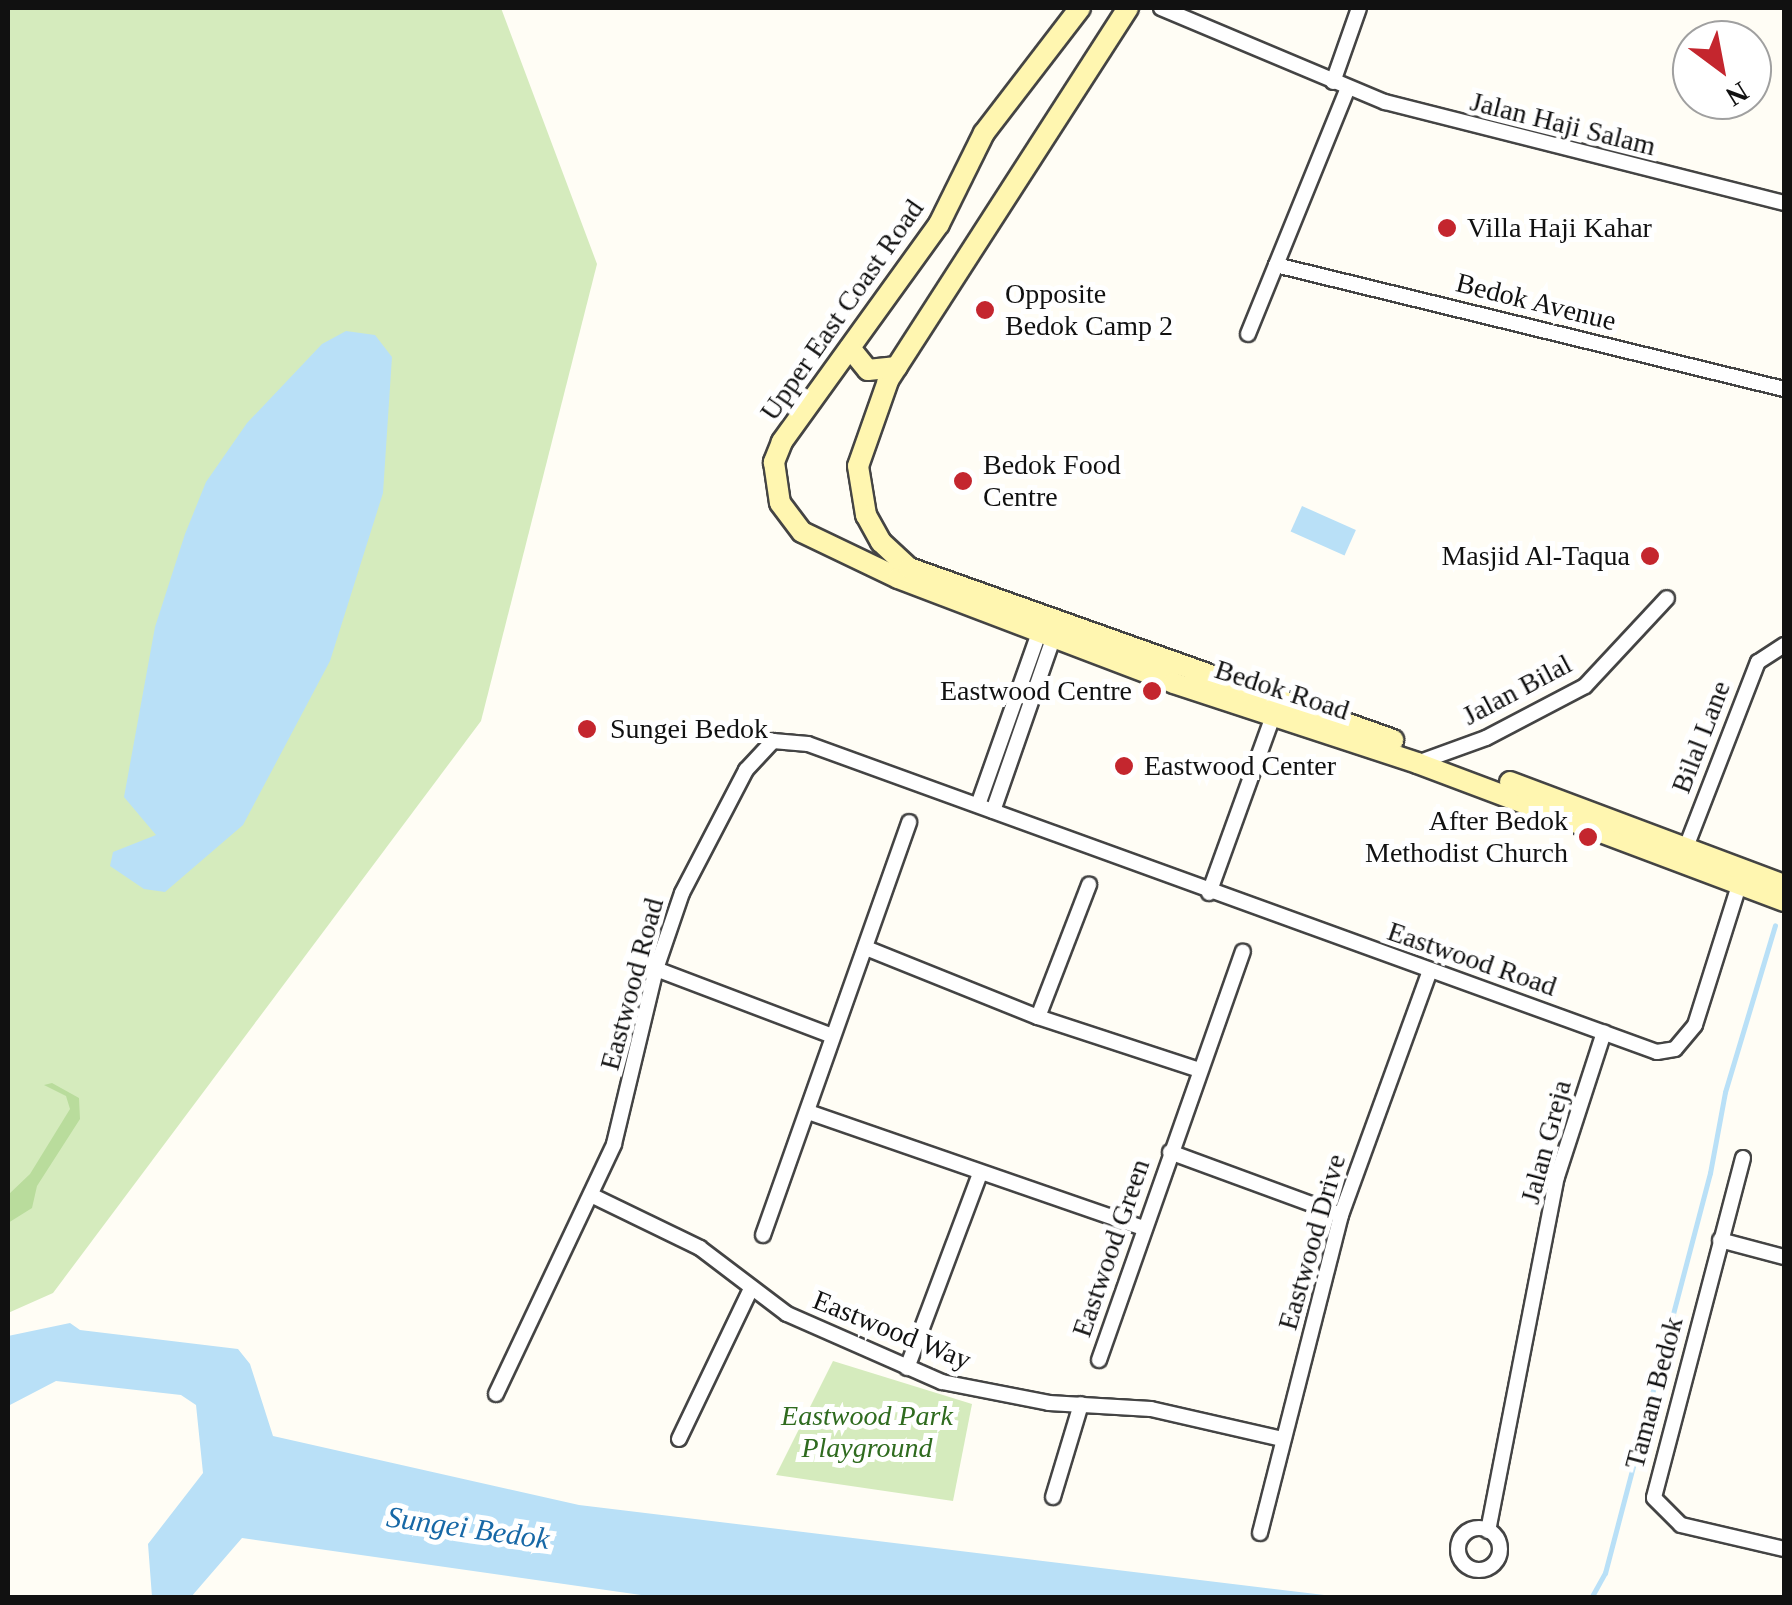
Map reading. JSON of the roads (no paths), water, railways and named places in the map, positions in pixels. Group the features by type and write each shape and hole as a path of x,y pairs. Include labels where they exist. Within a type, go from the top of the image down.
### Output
{"main road":[{"name":"Upper East Coast Road","path":"780,503 774,462 780,445 939,224 984,133 1080,8"},
{"path":"850,348 868,370 897,367 1128,8"},
{"name":"Bedok Road","path":"897,367 858,466 866,515 881,542 909,568 1049,626"},
{"name":"Bedok Road","path":"780,503 802,532 841,555 1427,759 1742,877 1784,901"},
{"name":"Bedok Road","path":"1742,877 1784,885"}],"street":[{"name":"Jalan Haji Salam","path":"1161,8 1348,88 1565,152 1784,203"},
{"path":"1333,82 1359,8"},
{"path":"1248,334 1348,88"},
{"name":"Bedok Avenue","path":"1276,265 1784,388"},
{"name":"Jalan Bilal","path":"1427,759 1586,686 1668,598"},
{"path":"985,808 1049,626"},
{"name":"Bilal Lane","path":"1683,854 1758,662 1784,646"},
{"path":"1209,894 1276,708"},
{"name":"Eastwood Road","path":"496,1394 622,1121 656,969 694,867 755,755 773,741 808,744 1209,894 1604,1032"},
{"path":"764,1236 808,1112 830,1035 866,948 910,822"},
{"path":"1604,1032 1656,1052 1682,1044 1698,1018 1714,947 1742,877"},
{"path":"1038,1017 1088,885"},
{"path":"866,948 1038,1017 1199,1070"},
{"name":"Eastwood Green","path":"1099,1360 1142,1228 1243,952"},
{"path":"656,969 830,1035"},
{"name":"Eastwood Drive","path":"1260,1534 1341,1215 1430,971"},
{"name":"Jalan Greja","path":"1488,1530 1557,1178 1604,1032"},
{"path":"808,1112 979,1176 1142,1228"},
{"name":"Eastwood Green","path":"1170,1152 1341,1215"},
{"name":"Taman Bedok","path":"1742,1158 1654,1498 1680,1525 1784,1550"},
{"path":"907,1368 979,1176"},
{"name":"Eastwood Way","path":"591,1195 656,1222 787,1314 907,1368 1006,1397 1151,1409 1282,1440"},
{"path":"1720,1240 1784,1256"},
{"path":"679,1439 751,1289"},
{"path":"1052,1497 1081,1404"}],"water":[{"path":"346,331 375,335 392,357 383,493 330,661 243,825 165,892 144,889 110,866 113,852 156,835 124,797 155,627 185,534 206,482 247,423 322,344"},
{"path":"1302,506 1356,530 1345,556 1291,532"},
{"path":"70,1323 80,1330 238,1349 250,1364 273,1436 579,1505 1341,1597 662,1598 242,1538 191,1597 152,1597 148,1544 203,1473 196,1405 181,1395 56,1381 8,1406 8,1336"}],"waterway":[{"path":"1591,1598 1605,1573 1710,1173 1725,1092 1775,925"}],"place":[{"name":"Villa Haji Kahar","path":"1447,228"},
{"name":"Opposite Bedok Camp 2","path":"985,310"},
{"name":"Bedok Food Centre","path":"963,481"},
{"name":"Masjid Al-Taqua","path":"1650,556"},
{"name":"Eastwood Centre","path":"1152,691"},
{"name":"Sungei Bedok","path":"587,729"},
{"name":"Eastwood Center","path":"1124,766"},
{"name":"After Bedok Methodist Church","path":"1588,837"}],"park label":[{"name":"Eastwood Park Playground","path":"867,1432"}]}
